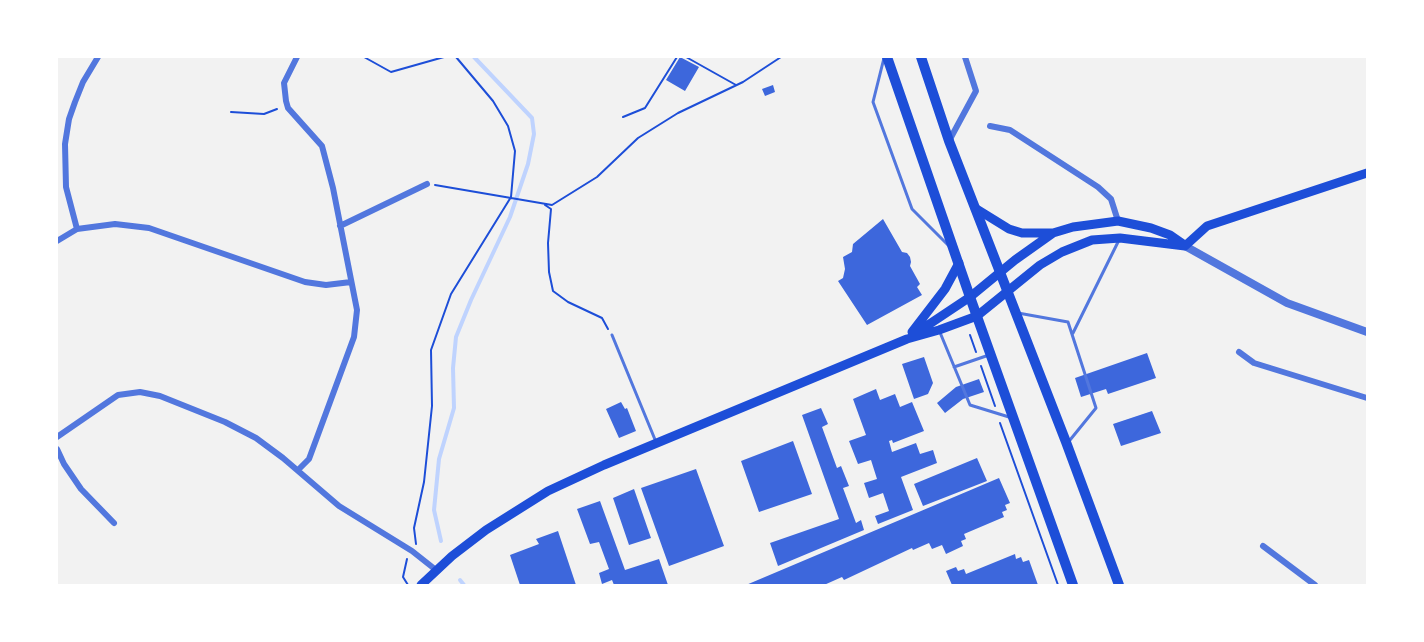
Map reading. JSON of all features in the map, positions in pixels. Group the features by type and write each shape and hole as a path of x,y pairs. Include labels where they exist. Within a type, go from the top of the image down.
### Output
{"highway":[{"path":"886,57 1074,585"},
{"path":"921,57 949,141 1067,443 1119,585"}],"main road":[{"path":"421,585 486,530 548,491 656,443 907,339 977,316 1040,265 1062,252 1092,240 1120,238 1185,246 1207,226 1367,173"},
{"path":"975,208 1009,229 1022,233 1053,233 1073,227 1118,221 1151,228 1170,235 1185,246"},
{"path":"1118,221 1120,238"},
{"path":"907,339 970,297 1053,233"},
{"path":"907,339 945,289 957,257"}],"street":[{"path":"77,229 66,187 65,144 69,119 75,102 83,82 98,57"},
{"path":"297,57 284,83 286,101 288,108 322,146 357,310 354,337 309,459 298,470"},
{"path":"949,141 976,91 965,57"},
{"path":"990,126 1010,130 1098,187 1111,199 1118,221"},
{"path":"340,226 427,184"},
{"path":"57,241 77,229 115,224 149,228 304,282 326,285 351,282"},
{"path":"1185,246 1287,303 1367,332"},
{"path":"1239,352 1254,363 1367,398"},
{"path":"57,437 117,395 140,392 159,396 225,422 256,438 298,470 339,506 412,551 436,570"},
{"path":"57,449 81,489 114,523"},
{"path":"1263,546 1315,585"}],"lane":[{"path":"886,57 873,102 912,209 957,257"},
{"path":"1072,334 1120,238"},
{"path":"1016,312 1068,322 1096,408 1067,443"},
{"path":"939,330 970,405 1014,419"},
{"path":"612,335 656,443"},
{"path":"954,368 991,355"}],"path":[{"path":"364,57 391,72 444,57"},
{"path":"408,585 403,577 406,560 417,542 414,528 424,482 432,406 431,350 452,294 511,197 515,151 508,126 493,101 456,57"},
{"path":"623,117 645,108 677,57"},
{"path":"686,57 736,85"},
{"path":"427,184 552,205 597,177 638,138 678,113 736,85 781,57"},
{"path":"231,112 264,114 277,109"},
{"path":"542,203 550,208 549,272 553,291 568,302 602,318 612,335"},
{"path":"970,335 1058,585"}],"building":[{"path":"680,57 699,67 685,91 666,80"},
{"path":"773,85 775,92 765,96 762,89"},
{"path":"883,219 902,252 907,253 910,257 910,266 920,284 917,287 922,295 867,325 838,281 843,278 845,269 843,257 852,252 853,244"},
{"path":"1147,353 1156,378 1108,394 1106,389 1081,397 1075,378"},
{"path":"924,357 933,383 928,394 914,399 902,364"},
{"path":"979,379 984,392 963,399 945,413 937,403 956,387"},
{"path":"876,389 880,400 895,394 900,407 912,402 924,431 893,443 892,440 889,441 892,452 916,443 920,454 933,450 937,463 901,477 913,510 878,524 875,516 889,511 883,493 869,498 864,483 877,479 871,460 858,464 849,441 866,435 853,399"},
{"path":"621,402 625,409 627,408 636,431 619,438 606,409"},
{"path":"821,408 828,424 822,427 837,468 841,466 849,486 843,488 856,523 861,520 864,530 778,566 770,543 839,519 802,415"},
{"path":"1152,411 1161,433 1121,446 1113,424"},
{"path":"793,441 812,494 759,512 741,461"},
{"path":"977,458 987,481 923,506 914,484"},
{"path":"696,469 724,546 669,566 641,488"},
{"path":"999,478 1010,503 1005,505 1007,510 1002,512 1004,517 964,534 966,539 961,541 963,546 946,554 942,545 932,549 929,543 913,550 912,548 844,580 842,577 824,585 746,585"},
{"path":"634,489 651,538 629,545 613,498"},
{"path":"600,501 625,570 659,559 668,585 614,585 612,580 602,584 599,573 609,569 599,542 590,544 577,509"},
{"path":"558,531 576,585 520,585 510,555 539,544 536,539"},
{"path":"1015,554 1016,559 1021,557 1023,562 1029,560 1038,585 952,585 946,571 956,567 958,571 964,569 966,574"}],"waterway":[{"path":"441,541 434,510 439,459 454,408 453,368 456,337 510,217 528,164 534,134 532,118 474,57"},
{"path":"460,580 464,585"}]}
